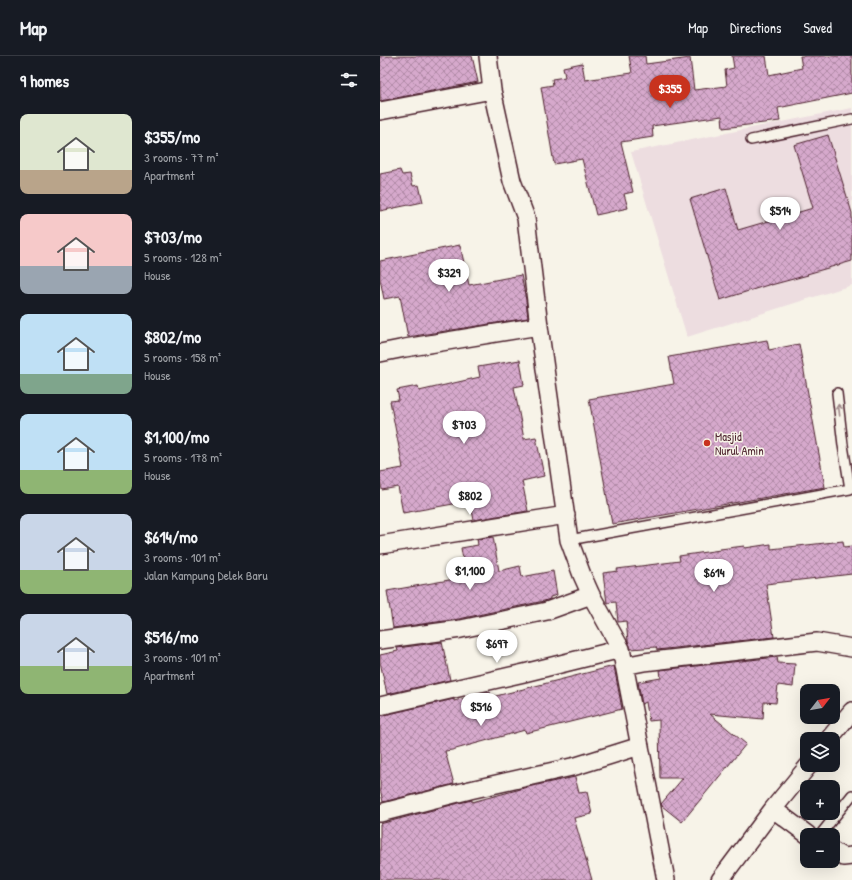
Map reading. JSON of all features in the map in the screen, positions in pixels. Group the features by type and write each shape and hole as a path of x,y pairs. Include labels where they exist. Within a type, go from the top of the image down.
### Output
{"street":[{"path":"488,56 492,90 512,181 526,218 539,326 569,540 591,595 621,649 666,880"},
{"path":"380,111 492,90"},
{"path":"380,353 539,326"},
{"path":"380,545 566,515"},
{"path":"380,640 461,629 539,613 591,595"},
{"path":"624,666 644,662 817,642 852,648"},
{"path":"380,706 621,649"},
{"path":"835,732 852,711"},
{"path":"380,813 470,790 576,766 640,746"},
{"path":"720,880 803,772"},
{"path":"774,809 800,829"},
{"path":"840,855 843,857 852,856"}],"lane":[{"path":"752,140 852,118"},
{"path":"569,540 851,489 836,393"},
{"path":"826,828 852,795"}],"shaded area":[{"path":"852,108 852,285 687,337 631,152"}],"building":[{"path":"380,56 472,56 478,82 381,101"},
{"path":"629,56 645,56 646,64 690,58 694,90 727,86 725,70 734,68 732,56 766,56 769,75 802,68 800,56 852,56 852,93 778,108 780,121 723,128 722,116 652,126 653,137 621,142 633,192 624,194 628,208 596,215 582,159 554,164 541,87 553,85 552,79 565,77 563,67 582,63 585,80 632,73"},
{"path":"828,135 852,213 852,261 720,300 690,199 726,188 738,230 813,208 794,145"},
{"path":"400,170 402,175 410,174 413,186 419,185 423,202 380,211 380,174"},
{"path":"460,245 469,285 521,275 528,318 408,337 400,296 384,299 380,279 380,261"},
{"name":"Masjid Nurul Amin","path":"767,340 769,350 799,344 825,487 612,524 589,399 674,384 669,357"},
{"path":"520,360 524,385 514,387 524,439 536,437 544,476 522,481 528,511 474,520 470,501 403,513 398,487 382,490 380,480 380,472 403,468 390,401 399,400 397,390 418,386 419,391 480,377 478,367"},
{"path":"493,537 499,571 520,566 522,577 553,571 557,595 544,601 459,619 393,628 387,591 466,577 461,548 478,545 477,539"},
{"path":"843,541 844,547 852,546 852,574 766,584 774,637 657,650 656,647 631,649 628,641 626,621 618,622 616,602 607,603 603,573 618,571 617,569 680,561 679,556 744,546 745,548 771,544 771,549"},
{"path":"442,642 450,680 387,694 380,662 380,655 398,651 397,648"},
{"path":"777,657 778,663 795,664 793,687 778,685 776,703 764,702 763,719 710,714 746,744 682,822 661,804 683,778 660,778 659,720 649,721 646,702 642,704 638,682 661,678 660,670"},
{"path":"614,666 622,709 526,733 525,730 445,751 454,784 383,802 380,789 380,716 490,692 492,697"},
{"path":"575,777 579,793 587,792 592,814 574,818 592,880 380,880 380,824 459,803 472,800 472,802 532,786"}],"place":[{"name":"Masjid Nurul Amin","path":"707,443"}]}
